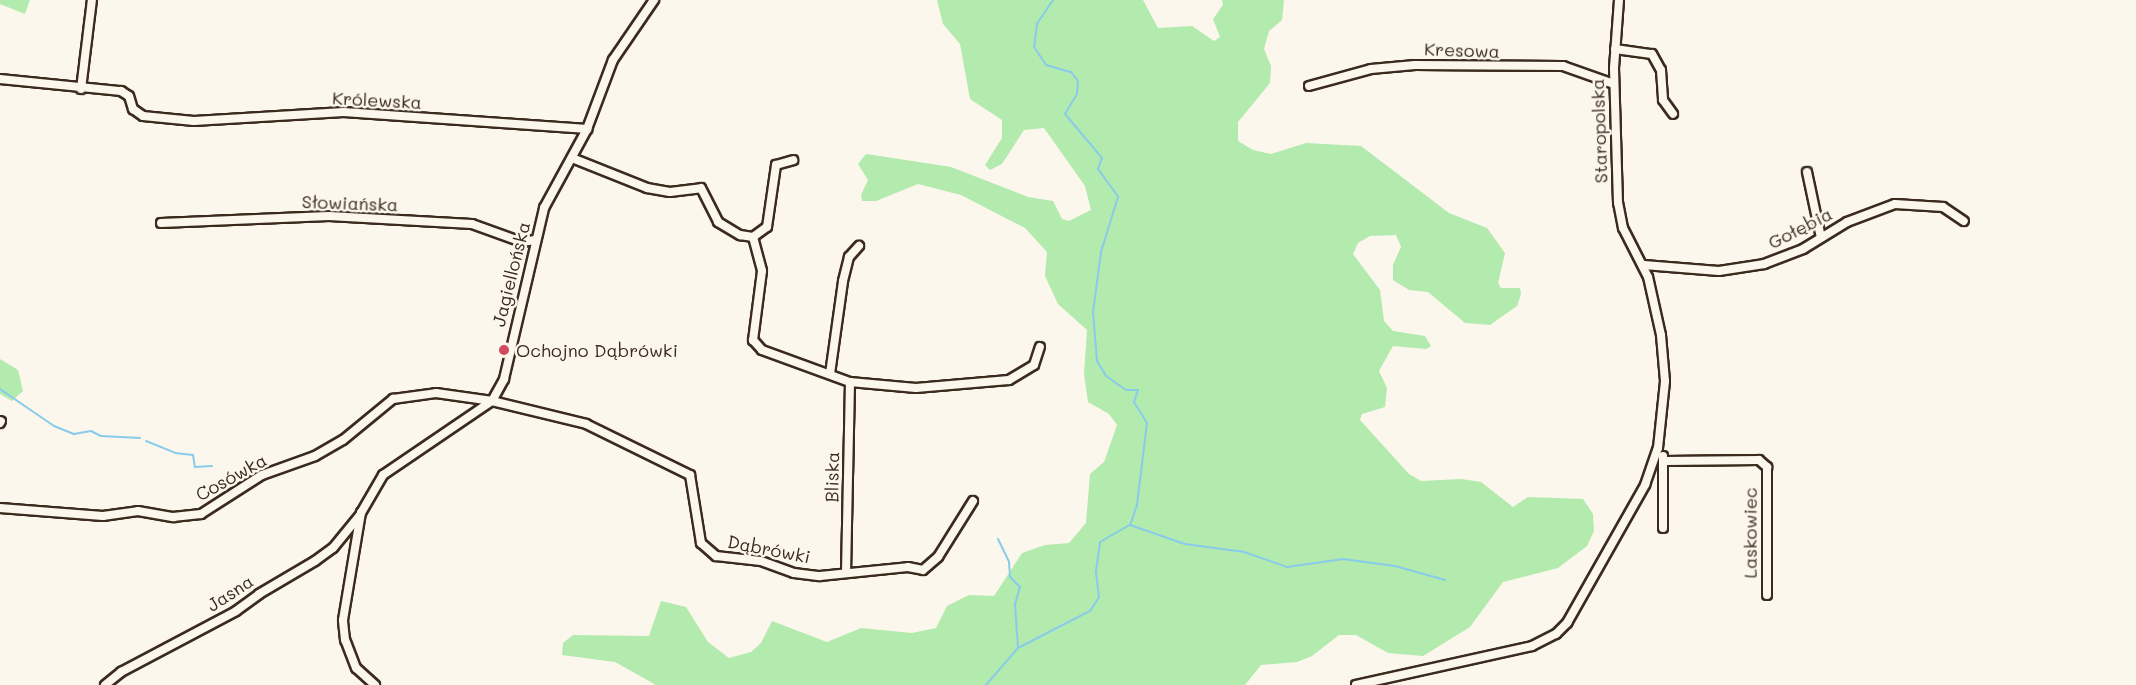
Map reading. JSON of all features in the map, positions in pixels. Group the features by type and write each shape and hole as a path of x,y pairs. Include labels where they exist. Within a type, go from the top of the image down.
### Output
{"street":[{"path":"0,79 81,89 92,0"},
{"name":"Jagiellońska","path":"492,400 504,379 535,240 553,188 587,129 613,60 654,0"},
{"name":"Staropolska","path":"1619,0 1614,84 1618,203 1623,228 1644,265"},
{"path":"1615,49 1652,54 1661,70 1663,100 1673,114"},
{"name":"Kresowa","path":"1309,86 1371,69 1415,65 1563,66 1614,84"},
{"name":"Królewska","path":"81,89 126,92 133,109 143,116 194,121 344,112 587,129"},
{"path":"572,158 647,188 670,192 701,188 718,222 740,235 753,237 767,227 776,165 794,160"},
{"path":"1807,172 1821,238"},
{"name":"Gołębia","path":"1644,265 1719,271 1755,265 1821,238 1847,222 1895,204 1943,207 1964,221"},
{"name":"Słowiańska","path":"161,223 329,216 472,224 522,242 535,240"},
{"path":"753,237 762,271 753,339 762,350 850,381 916,388 1009,380 1034,365 1040,347"},
{"path":"830,374 843,281 849,257 859,246"},
{"path":"1356,685 1532,646 1556,634 1567,623 1620,534 1658,448 1665,381 1661,335 1644,265"},
{"name":"Bliska","path":"846,573 850,381"},
{"name":"Cosówka","path":"0,508 103,516 138,511 173,517 201,514 262,475 315,456 343,440 393,399 436,393 492,400"},
{"path":"375,685 356,668 345,640 343,620 362,513 383,475 412,451 492,400"},
{"name":"Dąbrówki","path":"492,400 586,424 690,475 701,543 716,556 761,561 794,573 846,573 908,567 923,570 938,557 973,501"},
{"path":"1658,448 1665,461 1663,528"},
{"name":"Laskowiec","path":"1665,461 1759,460 1767,467 1767,595"},
{"name":"Jasna","path":"105,685 121,672 236,611 259,594 315,561 333,548 362,513"}],"green space":[{"path":"0,0 30,0 25,14 0,4"},
{"path":"937,0 1143,0 1158,28 1192,26 1214,41 1220,37 1213,19 1223,5 1222,0 1284,0 1282,20 1269,31 1264,49 1271,66 1270,83 1238,122 1238,141 1253,150 1271,154 1306,143 1361,146 1449,213 1487,228 1505,253 1498,283 1501,288 1520,288 1521,294 1517,306 1490,325 1465,323 1428,292 1409,290 1393,280 1393,265 1401,247 1396,235 1370,236 1358,243 1353,254 1380,290 1384,321 1393,331 1425,336 1431,346 1426,349 1393,346 1379,371 1387,388 1385,407 1362,414 1360,420 1409,474 1421,481 1461,479 1481,482 1513,507 1528,497 1583,499 1593,514 1594,531 1587,546 1558,568 1503,582 1470,627 1423,656 1388,653 1356,635 1339,635 1312,656 1297,662 1261,665 1245,685 656,685 615,662 562,655 563,643 573,635 649,636 661,601 686,607 708,642 729,658 751,652 761,643 772,621 827,642 861,628 912,633 936,628 947,606 969,595 994,596 1022,553 1045,545 1069,543 1086,523 1090,474 1104,462 1117,425 1109,414 1088,402 1084,374 1087,330 1058,304 1045,276 1047,252 1025,228 961,195 918,184 876,201 862,201 861,195 868,180 858,164 866,154 951,167 1028,197 1053,201 1062,219 1069,221 1091,210 1085,186 1044,128 1024,130 1002,164 990,170 985,165 1002,138 1002,120 970,99 960,44 943,24"},
{"path":"0,359 18,370 23,391 12,401 0,394"}],"waterway":[{"path":"1053,0 1037,24 1034,47 1046,65 1071,72 1078,81 1077,94 1065,114 1102,158 1098,169 1118,197 1101,252 1093,312 1097,361 1106,376 1126,390 1138,390 1134,402 1147,423 1137,505 1130,525"},
{"path":"0,389 54,426 74,434 91,431 101,436 140,438"},
{"path":"146,441 175,453 193,455 195,467 212,466"},
{"path":"986,685 1018,648 1090,611 1099,597 1096,571 1100,542 1130,525 1185,544 1244,552 1287,567 1343,559 1395,566 1445,580"},
{"path":"998,539 1009,562 1010,577 1020,587 1015,604 1018,648"}],"place":[{"name":"Ochojno Dąbrówki","path":"504,350"}]}
